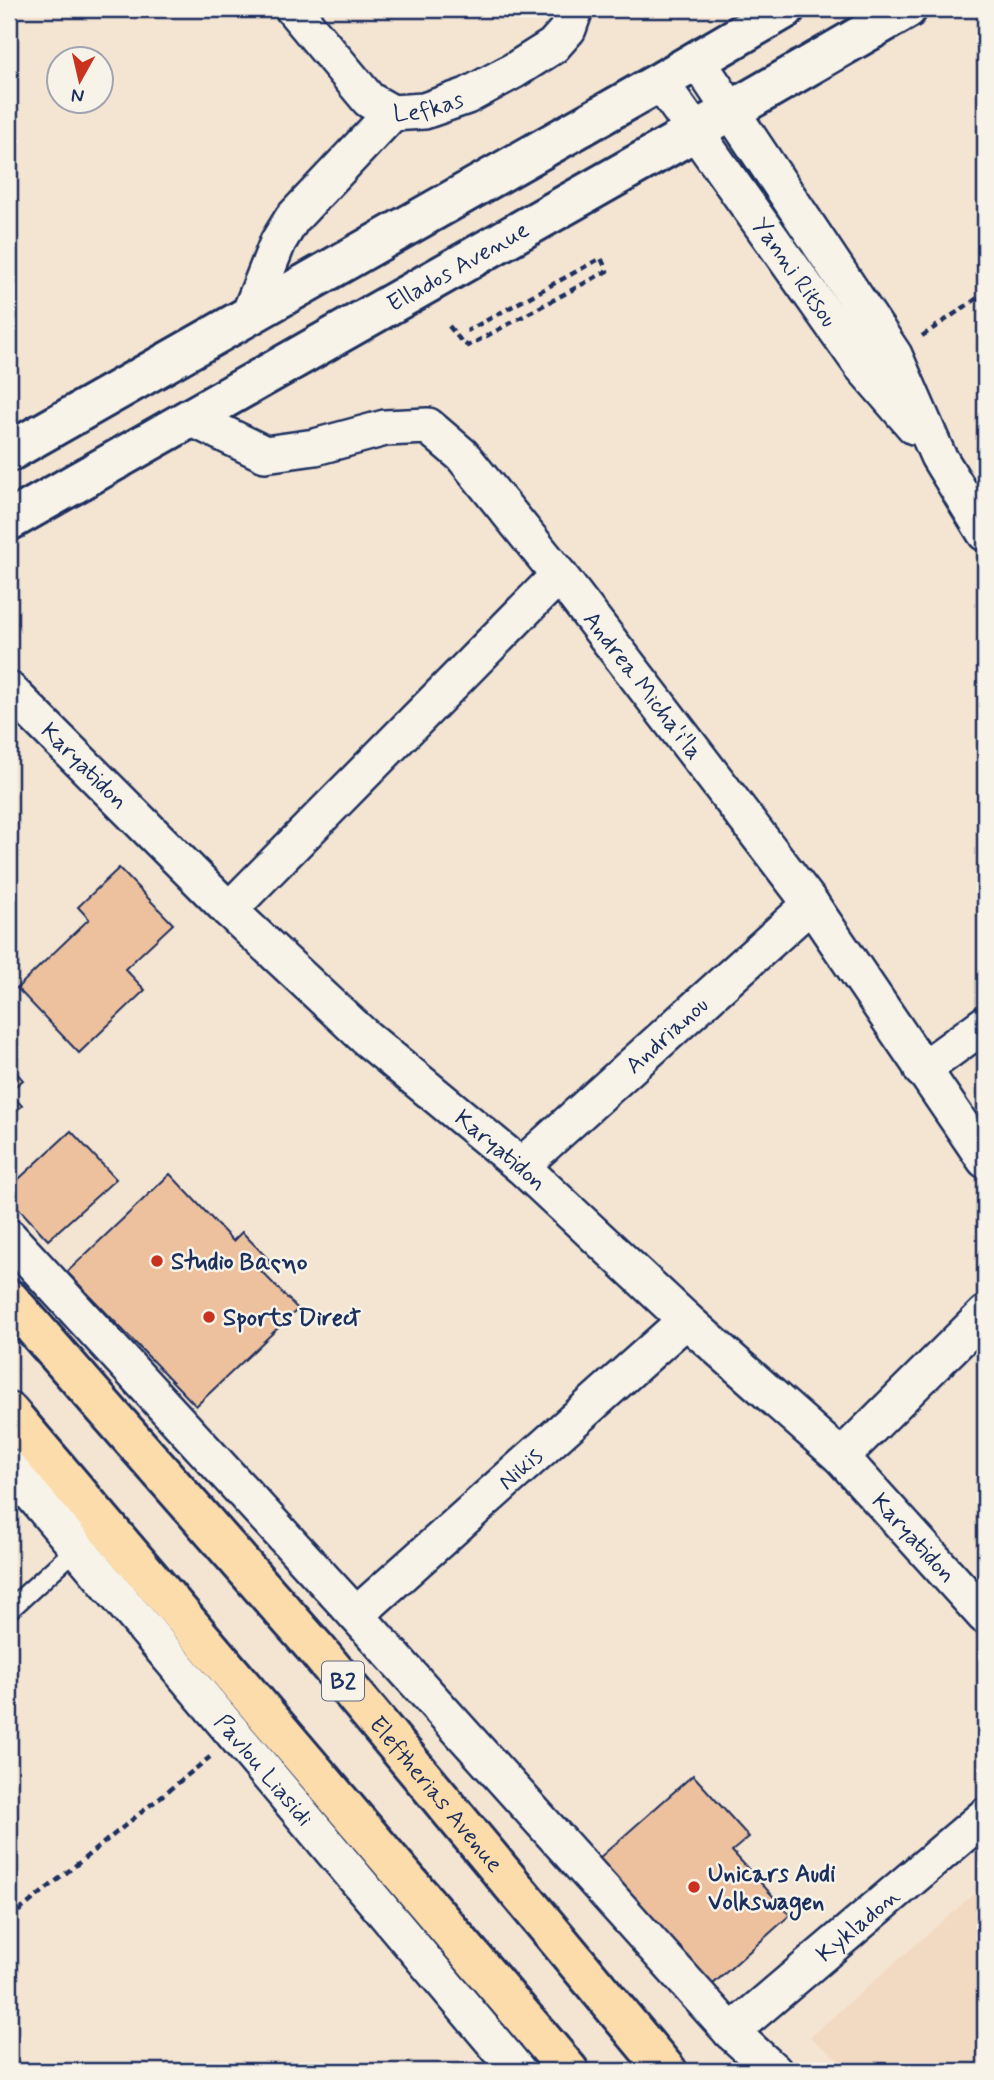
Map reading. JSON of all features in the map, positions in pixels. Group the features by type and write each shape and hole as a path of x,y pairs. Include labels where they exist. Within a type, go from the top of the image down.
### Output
{"highway":[{"name":"Eleftherias Avenue","path":"9,1299 317,1650 667,2071"},
{"path":"9,1412 569,2071"}],"main road":[{"path":"9,452 785,9"},
{"name":"Ellados Avenue","path":"9,521 907,9"}],"street":[{"name":"Lefkas","path":"293,9 369,100 392,113 424,111 467,96 515,70 554,46 568,29 575,9"},
{"name":"Yanni Ritsou","path":"697,60 894,355 939,456 985,533"},
{"name":"Yanni Ritsou","path":"660,82 862,366 939,456"},
{"path":"249,316 278,242 292,219 392,113"},
{"name":"Andrea Micha'i'la","path":"191,418 265,454 315,447 385,428 428,426 462,455 559,575 811,904 985,1160"},
{"path":"229,910 559,575"},
{"name":"Karyatidon","path":"9,690 229,910 365,1037 521,1166 685,1320 841,1457 985,1616"},
{"name":"Andrianou","path":"521,1166 811,904"},
{"path":"922,1070 985,1024"},
{"path":"9,1237 356,1615 731,2032 774,2071"},
{"path":"841,1457 985,1314"},
{"name":"Nikis","path":"356,1615 685,1320"},
{"name":"Pavlou Liasidi","path":"9,1467 518,2071"},
{"name":"Kykladon","path":"731,2032 985,1816"}],"lane":[{"path":"9,1609 77,1548"}],"path":[{"path":"449,326 468,346 607,271 601,258 467,331"},
{"path":"894,355 985,293"},
{"path":"9,1919 236,1737"}],"shaded area":[{"path":"985,1884 985,2071 852,2071 810,2037"}],"building":[{"path":"119,868 173,924 125,969 145,990 79,1053 17,988 89,919 78,907"},
{"path":"9,1064 23,1080 9,1091"},
{"path":"9,1091 22,1106 9,1117"},
{"path":"71,1131 116,1179 48,1240 9,1198 9,1188"},
{"path":"170,1174 233,1241 242,1232 271,1262 261,1271 298,1309 196,1406 67,1272"},
{"name":"Unicars Audi Volkswagen","path":"693,1775 749,1837 732,1851 790,1915 712,1985 598,1859"}],"place":[{"name":"Studio Βαςηο","path":"157,1261"},
{"name":"Sports Direct","path":"209,1317"},
{"name":"Unicars Audi Volkswagen","path":"694,1887"}]}
